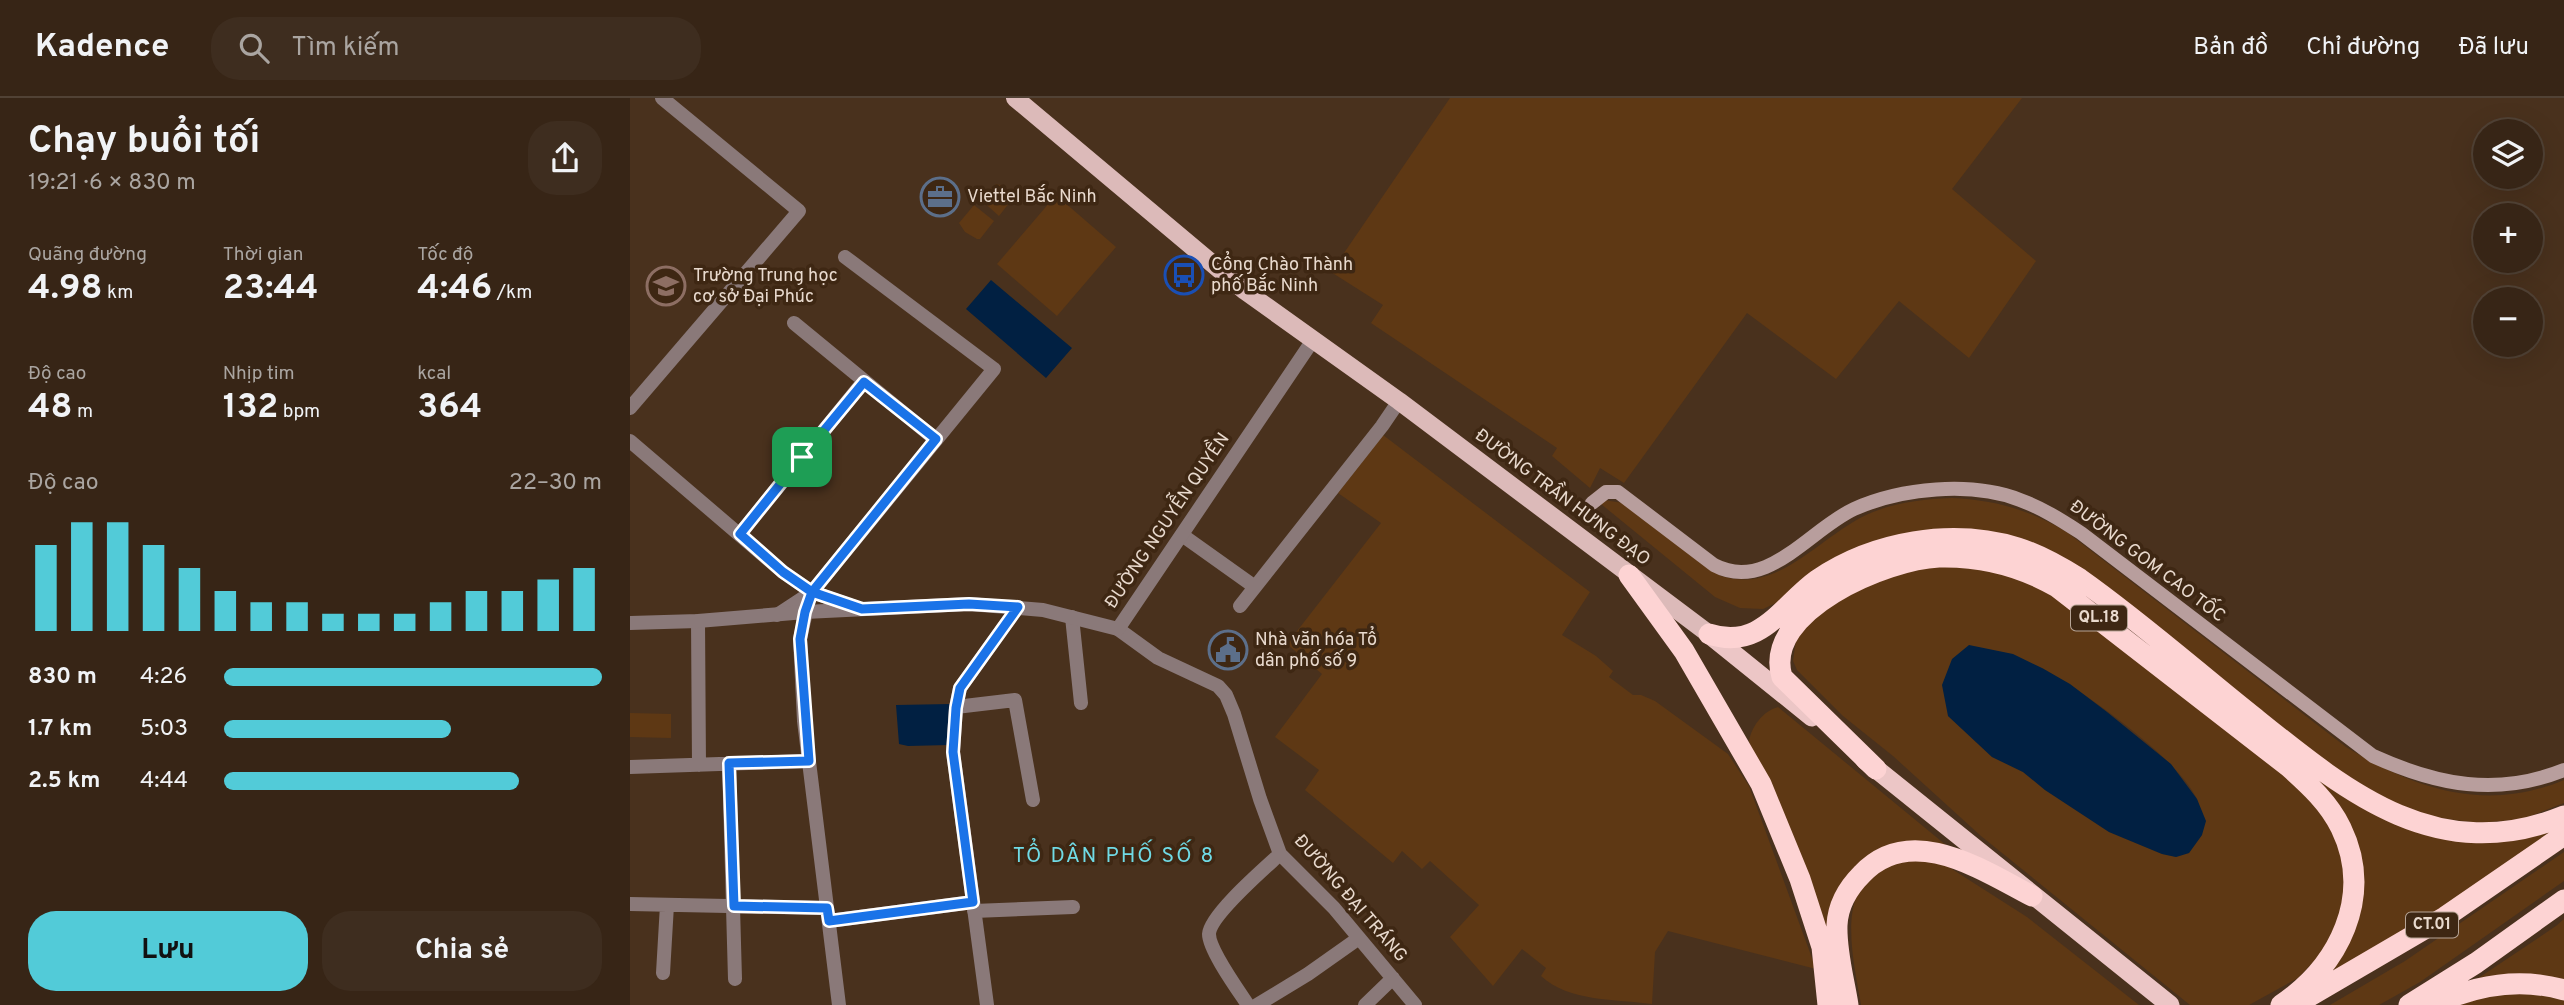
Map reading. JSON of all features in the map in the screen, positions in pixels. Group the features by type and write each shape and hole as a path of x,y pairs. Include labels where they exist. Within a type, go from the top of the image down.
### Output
{"highway":[{"path":"1709,634 1733,637 1761,629 1774,621 1818,579 1847,563 1884,549 1933,539 1967,539 2000,544 2043,558 2086,583 2312,764 2376,806 2419,824 2474,833 2511,831 2564,816"},
{"name":"QL.18","path":"1876,769 1782,677 1778,656 1787,635 1794,627 1817,605 1860,578 1925,558 1962,557 1995,562 2036,576 2057,587 2288,767 2320,797 2342,830 2352,873 2352,900 2347,923 2340,942 2319,974 2281,1005"},
{"path":"1629,575 1684,651 1761,784 1800,879 1822,947 1828,1005"},
{"name":"ĐƯỜNG TRẦN HƯNG ĐẠO","path":"1709,634 2170,1005"},
{"name":"CT.01","path":"2295,1005 2445,917 2564,835"},
{"path":"1848,1005 1837,924 1842,901 1851,884 1880,859 1905,850 1940,854 1972,864 2032,896"},
{"path":"2410,1005 2476,963 2564,900"},
{"path":"2433,1005 2473,989 2512,983 2546,985 2564,990"}],"main road":[{"name":"ĐƯỜNG TRẦN HƯNG ĐẠO","path":"1015,98 1226,276 1399,401 1709,634"},
{"name":"ĐƯỜNG GOM CAO TỐC","path":"1592,503 1606,492 1618,492 1714,565 1726,571 1746,573 1765,569 1832,520 1882,499 1936,489 2018,498 2081,533 2374,756 2413,774 2462,784 2499,785 2543,778 2564,770"}],"street":[{"path":"630,408 799,211 662,98"},
{"path":"776,616 812,592 994,369 845,257"},
{"path":"794,323 936,439"},
{"name":"ĐƯỜNG NGUYỄN QUYỀN","path":"630,622 698,621 805,612 969,604 1018,607 1118,629 1313,340"},
{"path":"740,534 864,382"},
{"path":"1240,606 1399,401"},
{"path":"630,441 783,572 812,592 862,609"},
{"path":"1182,535 1255,587"},
{"path":"812,592 800,639 809,761 839,1005"},
{"path":"987,1005 953,752 956,708 960,688 1018,607"},
{"path":"1072,617 1081,703"},
{"path":"698,621 699,765"},
{"name":"ĐƯỜNG ĐẠI TRÁNG","path":"1118,629 1158,658 1224,691 1280,853 1334,908 1415,1005"},
{"path":"956,708 1015,700 1033,800"},
{"path":"630,767 809,761"},
{"path":"729,763 735,979"},
{"path":"1248,1005 1214,949 1209,935 1212,924 1224,908 1280,853"},
{"path":"630,904 734,906 828,914 974,907 1073,907"},
{"path":"663,973 667,905"},
{"path":"1257,1005 1359,938"},
{"path":"1365,1005 1393,978"}],"shaded area":[{"path":"1450,98 2022,98 1952,189 2036,261 1969,358 1899,301 1836,379 1747,313 1624,483 1600,468 1590,488 1552,456 1557,448 1371,323 1383,305 1331,272"},
{"path":"996,184 1004,186 1013,198 999,216 980,199"},
{"path":"1056,195 1116,247 1057,316 997,264"},
{"path":"974,205 994,221 980,239 965,232 959,223"},
{"path":"1383,435 1590,592 1562,635 1596,656 1613,671 1609,677 1633,695 1641,695 1655,701 1728,754 1749,786 1816,969 1668,931 1655,952 1652,1004 1594,998 1565,991 1541,976 1546,968 1522,949 1493,986 1450,937 1479,905 1430,861 1422,869 1402,851 1393,863 1305,790 1319,770 1275,737 1322,674 1287,644 1381,523 1338,493"},
{"path":"1952,498 1983,501 2012,508 2040,518 2068,533 2346,747 2398,775 2451,792 2478,795 2506,795 2535,790 2564,780 2564,803 2523,819 2479,823 2432,817 2369,793 2012,539 1776,603 1763,609 1740,608 1715,597 1601,504 1604,500 1629,504 1721,576 1743,580 1782,570 1873,512 1912,502"},
{"path":"1949,561 2044,584 2294,780 2338,834 2348,889 2335,939 2298,978 2249,1005 2190,1005 1981,836 1893,756 1843,716 1797,670 1793,661 1796,640 1812,619 1872,579","holes":["2042,668 2127,726 2185,780 2198,801 2202,835 2189,853 2176,857 2162,854 2109,832 2045,790 2023,772 1992,757 1948,716"]},
{"path":"1778,707 1952,850 1879,850 1832,941 1749,742 1759,720"},
{"path":"630,713 671,714 671,738 630,737"},
{"path":"2268,741 2337,793 2441,838 2478,842 2564,827 2430,918 2326,982 2349,940 2360,867"},
{"path":"2564,852 2564,881 2420,982 2379,1005 2330,1005 2405,961"},
{"path":"1912,857 1944,864 2027,917 2139,1005 1861,1005 1851,934 1856,898 1864,883 1876,871"},
{"path":"2564,919 2564,983 2474,981 2556,926"},
{"path":"2498,992 2564,996 2564,1005 2455,1005"}],"water":[{"path":"991,280 1072,348 1046,378 966,309"},
{"path":"1969,645 2013,654 2070,684 2171,764 2197,799 2206,821 2202,835 2189,853 2176,857 2162,854 2109,832 2045,790 2023,772 1992,757 1948,716 1942,685 1952,659"},
{"path":"951,704 949,745 899,744 896,705"}],"place":[{"name":"Viettel Bắc Ninh","path":"940,197"},
{"name":"Cổng Chào Thành phố Bắc Ninh","path":"1184,275"},
{"name":"Trường Trung học cơ sở Đại Phúc","path":"666,286"},
{"name":"Nhà văn hóa Tổ dân phố số 9","path":"1228,650"}],"district":[{"name":"TỔ DÂN PHỐ SỐ 8","path":"1114,856"}],"route":[{"path":"802,457 740,534 783,572 812,592 800,639 809,761 729,763 734,906 827,908 829,921 973,902 953,752 956,708 960,688 1018,607 969,604 862,609 812,592 936,439 864,382 802,457"}]}
